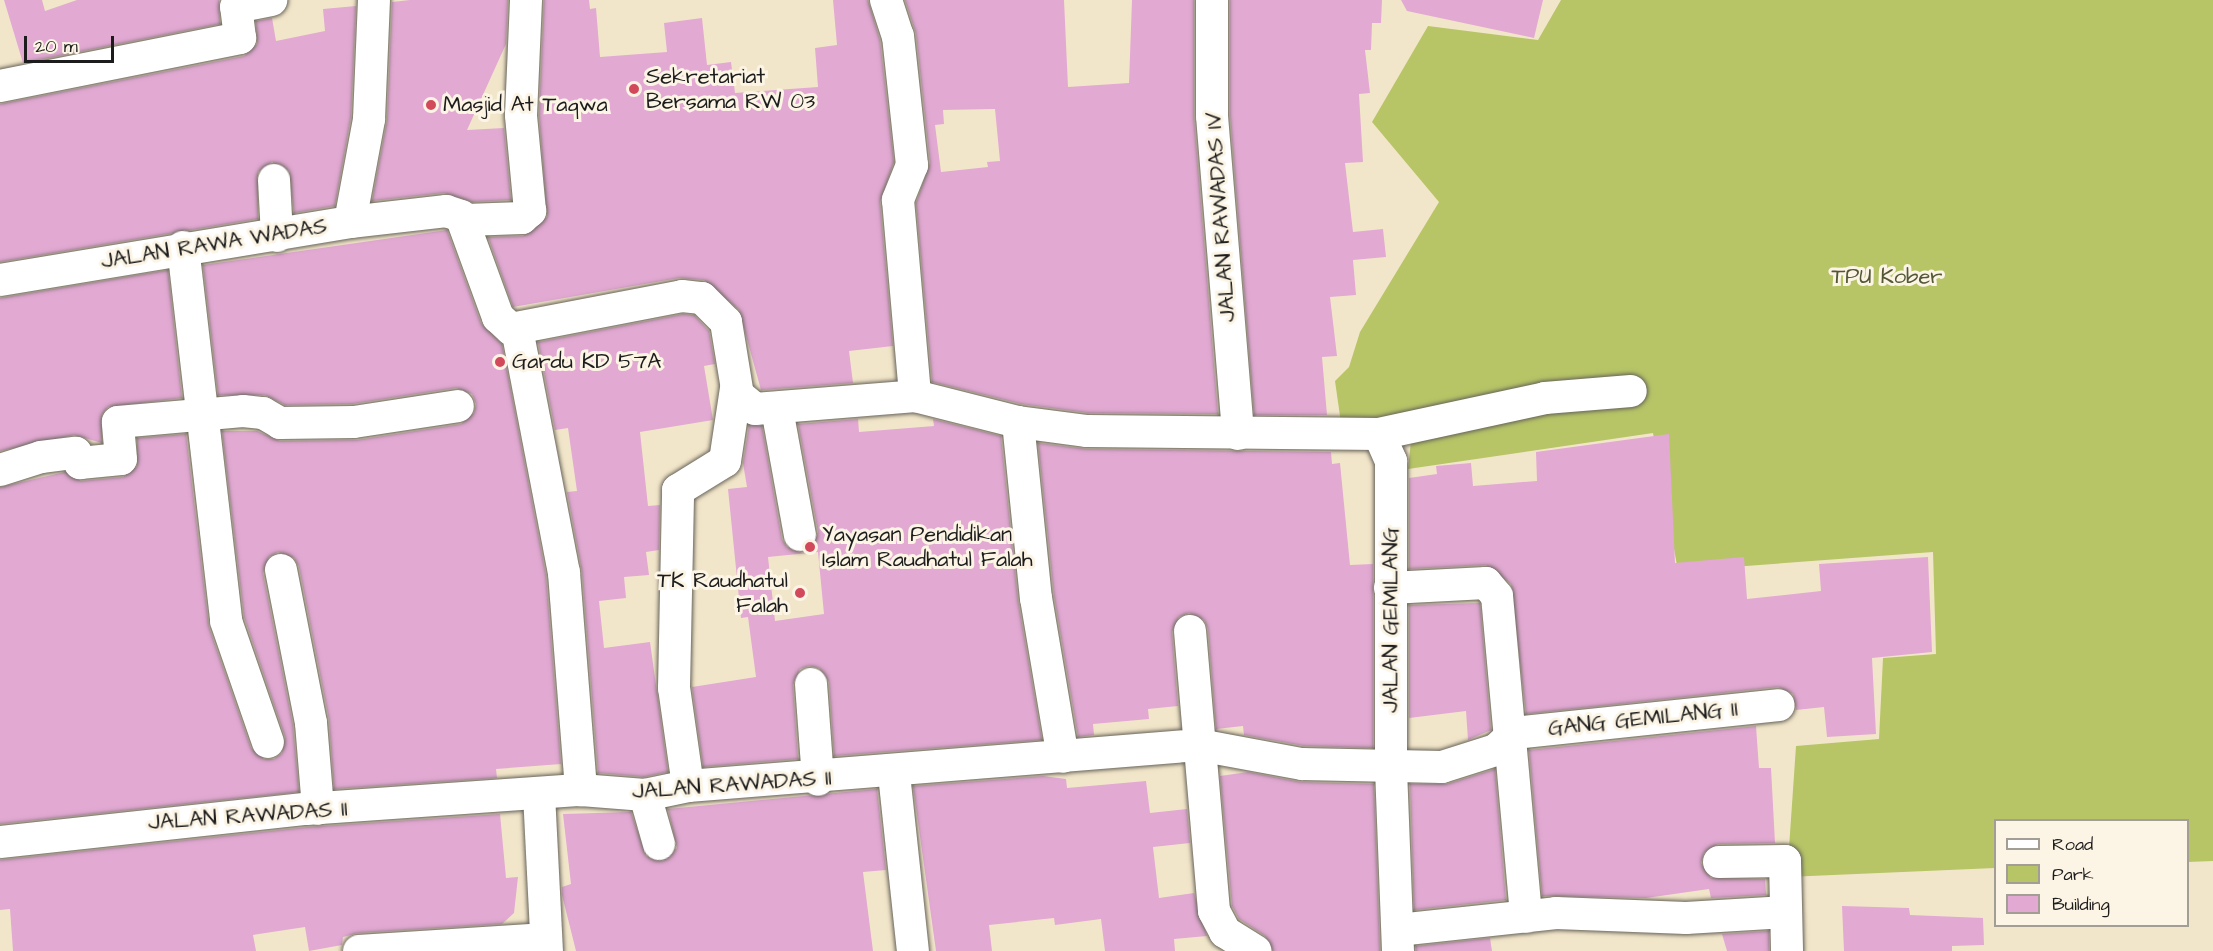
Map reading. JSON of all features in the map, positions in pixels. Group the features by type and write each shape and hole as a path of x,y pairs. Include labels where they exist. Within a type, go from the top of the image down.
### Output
{"street":[{"name":"JALAN RAWA WADAS","path":"0,280 183,247 277,236 350,222 369,119 374,0"},
{"path":"350,222 446,211 466,220 522,218 530,212 521,115 526,0"},
{"path":"886,0 898,36 912,165 898,200 915,396"},
{"name":"JALAN RAWADAS IV","path":"1212,0 1212,116 1238,434"},
{"path":"0,86 240,38 236,7 255,2"},
{"path":"274,180 277,236"},
{"path":"466,220 501,324 517,329 682,296 702,298 726,322 736,388 742,401 755,409 915,396 1018,422 1087,432 1379,434 1545,398 1631,391"},
{"path":"183,247 206,414 226,621 268,742"},
{"path":"517,329 564,573 581,790"},
{"path":"688,786 674,688 678,490 724,461 736,388"},
{"path":"0,470 26,466 41,457 76,453 80,463 121,459 118,422 254,411 280,423 354,422 458,405"},
{"path":"777,409 800,535"},
{"path":"1018,422 1036,598 1063,757"},
{"name":"JALAN GEMILANG","path":"1379,434 1391,461 1390,769 1398,940"},
{"path":"281,570 311,723 318,809"},
{"path":"1390,588 1493,586 1510,737 1526,917"},
{"path":"1190,631 1214,911 1226,932 1255,951"},
{"path":"810,684 818,780"},
{"name":"GANG GEMILANG II","path":"1390,769 1473,759 1496,750 1510,737 1779,705"},
{"name":"JALAN RAWADAS II","path":"0,842 318,809 581,790 645,795 688,786 894,774 1199,745 1260,760 1390,769"},
{"path":"894,774 913,951"},
{"path":"359,951 547,945 539,794"},
{"path":"645,795 659,844"},
{"path":"1719,862 1785,861 1787,951"},
{"path":"1398,940 1526,917 1786,912"}],"green space":[{"name":"TPU Kober","path":"1561,0 2213,0 2213,861 2189,862 2189,819 1994,819 1994,868 1787,877 1796,746 1879,739 1883,658 1936,654 1933,552 1678,571 1653,433 1408,469 1411,441 1341,423 1335,381 1349,367 1360,332 1439,202 1372,122 1428,26 1538,40"}],"building":[{"path":"4,0 42,0 45,11 77,0 219,0 220,24 23,63"},
{"path":"508,0 506,44 467,130 504,128 511,200 472,202 444,193 372,201 387,120 392,2"},
{"path":"544,0 589,0 590,9 596,8 600,57 667,52 664,23 702,18 707,65 731,62 735,93 818,87 815,48 837,45 833,0 868,0 880,40 894,162 880,202 893,346 849,351 853,383 761,390 739,310 704,280 679,278 513,307 488,237 523,236 547,217 539,115"},
{"path":"905,0 1064,0 1068,87 1129,83 1132,0 1194,0 1194,117 1218,414 1088,413 1021,404 932,382 916,203 930,163 916,34","holes":["995,109 1000,161 987,162 988,167 941,172 935,125 944,124 943,110"]},
{"path":"1230,0 1382,0 1381,23 1372,23 1371,50 1365,50 1370,93 1359,94 1363,162 1345,163 1353,232 1383,229 1386,257 1353,260 1356,295 1330,297 1337,356 1322,357 1327,415 1254,415 1230,115"},
{"path":"1401,0 1543,0 1534,38 1407,11"},
{"path":"356,6 351,117 335,206 294,213 289,171 272,162 258,172 258,219 0,262 0,104 244,56 257,44 256,21 272,18 276,41 325,31 323,9"},
{"path":"447,230 481,323 502,344 546,575 561,764 496,769 497,778 334,789 329,720 299,567 294,558 278,552 269,557 263,573 293,725 299,792 0,824 0,487 65,472 81,481 123,477 137,466 137,438 186,434 209,627 251,748 264,759 274,759 282,753 285,737 244,617 222,431 257,431 280,441 357,440 461,424 474,413 476,404 472,394 456,388 352,404 285,405 265,395 218,395 203,265"},
{"path":"168,270 182,398 108,407 102,415 102,443 74,435 0,451 0,298"},
{"path":"683,314 694,315 709,331 715,364 704,366 713,420 640,432 648,506 660,505 659,550 646,552 649,575 624,577 626,598 599,601 604,648 650,642 668,772 644,777 598,773 582,572 567,492 577,491 568,428 555,430 538,342"},
{"path":"858,419 859,432 934,426 933,419 1001,436 1018,600 1042,740 834,756 829,682 819,668 809,666 800,669 793,685 798,759 703,767 692,687 756,677 748,617 741,618 728,489 747,487 743,463 749,425 762,426 782,539 787,547 803,553 812,548 818,532 798,424","holes":["818,552 824,614 775,621 768,557"]},
{"path":"1669,434 1675,563 1744,557 1747,599 1821,591 1819,564 1928,557 1932,652 1872,658 1876,734 1827,737 1824,707 1796,710 1793,694 1778,687 1526,714 1511,584 1486,565 1409,569 1409,478 1437,474 1436,466 1471,463 1473,486 1537,481 1536,452"},
{"path":"1038,443 1087,449 1331,452 1332,464 1340,463 1350,565 1373,564 1373,748 1304,746 1244,735 1243,726 1216,729 1208,629 1204,620 1189,613 1179,617 1172,632 1178,706 1148,709 1149,719 1093,724 1094,735 1078,737 1054,596"},
{"path":"1480,603 1491,730 1468,740 1466,711 1409,718 1409,605"},
{"path":"1756,726 1759,768 1771,768 1775,843 1718,844 1704,853 1701,863 1711,878 1765,879 1766,895 1711,898 1709,889 1646,898 1542,896 1529,750"},
{"path":"1495,769 1506,900 1414,910 1410,784 1447,784"},
{"path":"1248,772 1301,782 1374,784 1380,951 1273,951 1265,936 1239,919 1232,906 1220,776"},
{"path":"1043,776 1066,779 1067,788 1146,781 1150,813 1187,809 1190,843 1153,847 1159,898 1194,893 1207,936 1174,939 1175,951 1105,951 1101,919 1055,925 1054,918 989,925 992,951 936,951 913,786"},
{"path":"877,789 886,870 863,872 873,951 576,951 562,895 562,887 571,884 563,814 631,812 646,856 663,861 677,848 668,809"},
{"path":"500,814 506,878 518,877 514,913 502,924 358,933 343,937 342,945 309,951 305,927 253,935 256,951 13,951 10,909 0,910 0,860 308,827"},
{"path":"1842,906 1909,908 1910,915 1983,918 1984,945 1952,946 1952,951 1844,951"},
{"path":"1769,931 1769,951 1727,951 1722,934"},
{"path":"1490,938 1492,951 1416,951 1416,946"}],"place":[{"name":"Sekretariat Bersama RW 03","path":"634,89"},
{"name":"Masjid At Taqwa","path":"431,105"},
{"name":"Gardu KD 57A","path":"500,362"},
{"name":"Yayasan Pendidikan Islam Raudhatul Falah","path":"810,547"},
{"name":"TK Raudhatul Falah","path":"800,593"}]}
